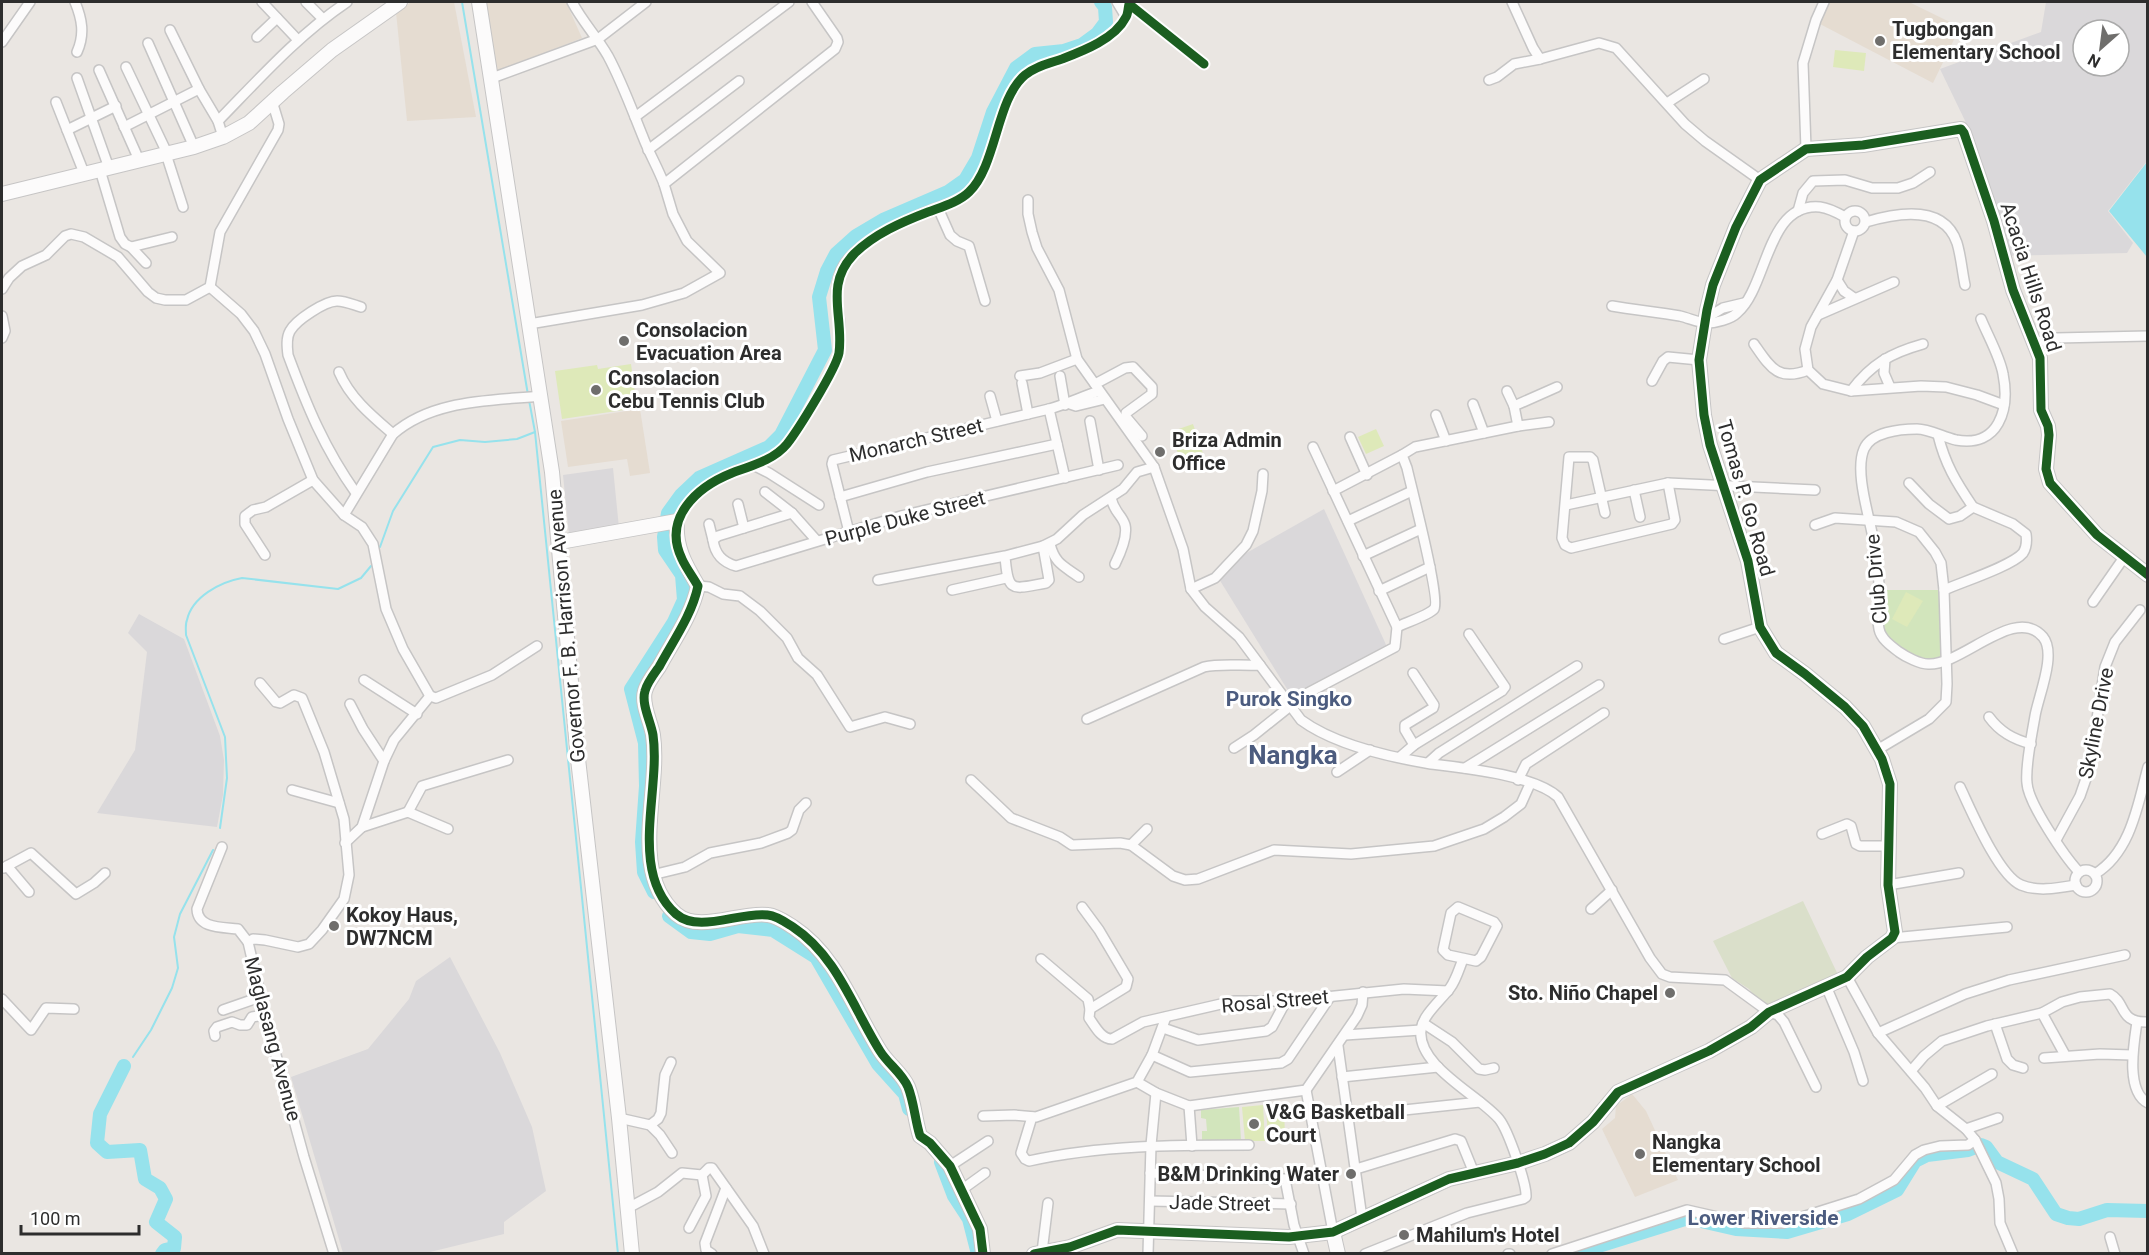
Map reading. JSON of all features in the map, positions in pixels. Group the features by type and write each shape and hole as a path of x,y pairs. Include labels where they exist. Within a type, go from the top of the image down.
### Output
{"street":[{"path":"2,42 30,2"},
{"path":"75,2 82,25 81,42 77,52"},
{"path":"262,2 297,39"},
{"path":"306,2 322,18"},
{"path":"218,121 297,39 322,18 347,2"},
{"path":"2,195 194,147 223,137 249,123 332,50 400,2"},
{"name":"Governor F. B. Harrison Avenue","path":"479,2 529,324 532,397 560,542 578,759 619,1118 632,1254"},
{"path":"529,324 642,305 684,293 720,273 687,242 673,214 664,184 617,75 598,39 581,19 572,2"},
{"path":"492,78 598,39 646,2"},
{"path":"635,117 789,2"},
{"path":"664,184 835,49 837,38 812,2"},
{"path":"1117,2 1126,17"},
{"path":"1512,2 1540,59"},
{"path":"1806,149 1803,63 1824,2"},
{"path":"560,542 670,522 698,494 722,477 774,457 787,445 823,386 838,356 840,328 836,293 840,272 853,255 867,243 900,222 967,194 979,179 1014,87 1025,75 1040,66 1087,48 1111,34 1126,17 1129,3 1204,64"},
{"path":"257,37 277,18"},
{"path":"170,30 199,89 218,121 223,137"},
{"path":"148,43 194,147"},
{"path":"1489,80 1514,64 1599,43 1616,48 1705,141 1760,180"},
{"path":"126,67 150,114 183,207"},
{"path":"99,70 139,160"},
{"path":"77,78 92,118 120,237 146,263"},
{"path":"1667,103 1704,79"},
{"path":"648,150 739,81"},
{"path":"124,127 199,89"},
{"path":"210,287 220,232 278,130 279,124 272,101"},
{"path":"56,102 84,173"},
{"path":"67,130 116,106"},
{"name":"Tomas P. Go Road","path":"1892,938 1895,932 1888,885 1890,784 1863,726 1821,687 1776,652 1760,627 1748,561 1710,445 1704,416 1699,360 1710,317 1713,285 1736,226 1760,180 1806,149 1863,145 1961,129"},
{"name":"Acacia Hills Road","path":"1961,129 1994,221 2013,290 2040,358 2041,410 2048,426 2046,469 2050,483 2097,534 2148,575"},
{"path":"1798,211 1803,193 1813,181 1845,180 1872,188 1898,188 1912,183 1929,172"},
{"path":"1028,201 1032,232 1037,248 1059,290 1077,359 1154,467 1183,549 1191,589 1205,607 1239,637 1301,720 1314,730 1370,750 1518,780 1545,788 1558,797 1650,958 1662,974 1670,977 1725,980 1769,1012 1778,1015 1784,1022 1816,1087"},
{"path":"1612,306 1680,316 1710,317 1723,308 1744,303 1751,296 1776,235 1789,218 1798,211 1807,207 1822,207 1845,217"},
{"path":"938,208 950,235 969,246 985,301"},
{"path":"1854,231 1846,225 1845,217 1850,211 1856,210 1863,214 1866,222"},
{"path":"1854,231 1862,229 1866,222 1879,218 1913,214 1932,217 1946,224 1957,242 1965,285"},
{"path":"1854,231 1837,279 1811,327 1804,349 1808,370 1823,384 1851,391 1890,387 1946,387 1977,394 2004,405 2003,372 1981,320"},
{"path":"2,289 9,278 22,266 46,255 65,236 71,234 84,237 118,257 156,298 186,300 210,287"},
{"path":"131,247 172,237"},
{"path":"1837,279 1844,291 1854,298"},
{"path":"1818,315 1894,282"},
{"path":"210,287 241,314 254,332 265,354 313,480 344,515 362,527 373,544 386,609 403,649 430,696 436,698 492,675 537,646"},
{"path":"356,493 335,463 320,434 288,354 287,342 289,332 297,322 325,303 338,301 361,307"},
{"path":"2,316 5,331 2,338"},
{"path":"2033,342 2056,338 2148,336"},
{"path":"1754,344 1768,365 1781,373 1795,375 1808,370"},
{"path":"1851,391 1864,373 1897,351 1923,344"},
{"path":"1652,381 1663,361 1668,357 1699,360"},
{"path":"1028,414 1021,380 1077,359"},
{"path":"1885,359 1884,373 1890,387"},
{"name":"Monarch Street","path":"849,532 832,464 833,460 1068,404 1076,406 1100,392 1125,368 1133,367 1152,387 1152,394 1126,413 1126,417 1142,436"},
{"path":"339,372 364,408 393,434"},
{"path":"1060,376 1068,404"},
{"path":"1514,406 1557,387"},
{"path":"1507,391 1514,406 1518,426"},
{"path":"990,396 997,421"},
{"path":"344,515 393,434 402,426 424,414 458,404 478,400 532,397"},
{"path":"1473,404 1484,433"},
{"name":"Club Drive","path":"1946,662 1927,664 1902,654 1886,642 1879,630 1880,589 1861,473 1864,449 1873,438 1890,432 1918,429 1973,441 1987,436 1998,425 2004,405"},
{"path":"1049,409 1065,478"},
{"path":"1436,415 1446,441"},
{"path":"1090,421 1100,470"},
{"path":"1333,491 1367,475 1415,447 1549,422"},
{"path":"1938,435 1947,466 1973,507 2013,524 2026,534 2027,542 2022,554 2005,564 1944,590"},
{"path":"1350,437 1367,475"},
{"path":"840,497 927,472 1057,444"},
{"path":"1234,748 1304,695 1395,647 1397,627 1313,447"},
{"path":"1397,627 1433,610 1437,600 1402,455"},
{"path":"1605,513 1592,458 1571,456 1568,459 1562,538 1564,545 1571,548 1672,524 1675,520 1668,483"},
{"path":"753,465 819,505"},
{"name":"Purple Duke Street","path":"715,538 714,550 728,564 736,566 901,516 1119,465"},
{"path":"878,580 1005,556 1047,545 1083,515 1123,489 1137,472 1154,467"},
{"path":"1191,589 1215,578 1246,545 1253,531 1262,491 1263,474"},
{"path":"265,555 245,525 245,516 252,510 266,507 313,480"},
{"path":"1566,505 1668,483 1815,490"},
{"path":"1909,483 1929,504 1949,519 1960,516 1973,507"},
{"path":"1634,490 1640,517"},
{"path":"1348,521 1412,491"},
{"path":"765,492 792,513 817,541"},
{"path":"1111,498 1114,510 1125,524 1124,538 1115,564"},
{"path":"738,504 744,528"},
{"path":"709,524 715,538 792,513"},
{"path":"1815,525 1834,518 1896,522 1918,531 1941,563 1944,590 1946,702 1929,718 1876,750"},
{"path":"670,522 676,533 681,558 698,586 696,598 682,627 645,692 653,735 654,783 649,853 652,875 669,906 689,921 709,922 740,915 771,915 791,926 813,943 832,965 878,1047 908,1087 920,1136 930,1143 950,1166 980,1229 983,1254"},
{"path":"1364,556 1421,529"},
{"path":"1047,545 1058,562 1079,577"},
{"path":"1005,556 1006,578 1011,586 1016,588 1046,583 1049,580 1047,545"},
{"path":"2093,602 2125,556"},
{"path":"1379,591 1430,567"},
{"path":"952,590 1006,578"},
{"path":"698,586 709,587 723,594 740,596 760,611 787,638 798,658 817,675 850,727 885,717 910,724"},
{"name":"Skyline Drive","path":"2056,840 2080,795 2089,770 2105,667 2115,642 2140,610"},
{"path":"1946,662 2006,631 2021,626 2037,631 2046,639 2048,658 2035,714 2026,782 2028,794 2037,812 2079,872"},
{"path":"1724,639 1760,627"},
{"path":"1400,757 1414,745 1505,687 1468,634"},
{"path":"1087,719 1213,664 1239,667 1260,665"},
{"path":"1428,763 1439,753 1577,666"},
{"path":"1413,673 1434,705 1433,708 1405,725 1405,730 1414,745"},
{"path":"364,680 417,714"},
{"path":"260,683 276,702 280,703 294,695 302,698 324,752 344,819 345,843"},
{"path":"1465,768 1599,685"},
{"path":"345,843 362,826 384,761 394,740 430,696"},
{"path":"350,704 384,761"},
{"path":"1518,780 1526,764 1604,713"},
{"path":"1989,717 1996,726 2014,739 2031,744"},
{"path":"1337,772 1370,750"},
{"path":"408,812 422,786 508,759"},
{"path":"2095,874 2106,868 2122,846 2136,815 2148,767"},
{"path":"971,780 1011,818 1072,845 1119,843 1131,845 1173,876 1185,880 1198,879 1274,850 1351,854 1434,846 1484,829 1504,817 1521,804 1530,784"},
{"path":"1960,787 1998,863 2012,880 2022,885 2042,889 2076,885"},
{"path":"292,790 339,803"},
{"path":"652,875 685,867 710,853 761,843 788,833 792,830 799,810 806,803"},
{"path":"362,826 408,812 448,829"},
{"path":"1822,834 1847,824 1851,826 1856,844 1888,846"},
{"path":"1131,845 1147,829"},
{"name":"Maglasang Avenue","path":"334,1254 260,997 248,942 254,939 265,940 298,947 309,944 322,930 344,898 350,875 345,843"},
{"path":"222,847 197,909 197,917 203,923 238,930 248,942"},
{"path":"29,892 4,867 31,854 76,894 105,873"},
{"path":"2089,870 2095,874 2097,883 2093,890 2082,891 2076,885 2079,872 2089,870"},
{"path":"1888,885 1959,873"},
{"path":"1591,909 1612,890"},
{"path":"1458,907 1494,922 1497,926 1479,959 1463,959 1448,956 1443,950 1451,913 1458,907"},
{"path":"1041,959 1088,999 1090,1009 1126,987 1128,979 1099,930 1082,908"},
{"path":"1048,1203 1038,1253 1070,1247 1117,1230 1299,1237 1333,1232 1449,1179 1518,1163 1569,1143 1593,1122 1618,1092 1708,1051 1755,1024 1769,1012 1847,977 1867,957 1892,938 2007,927"},
{"path":"1878,1033 1976,990 2009,980 2125,955"},
{"path":"1365,1254 1467,1213 1524,1199 1527,1193 1501,1121 1438,1067 1421,1042 1422,1027 1448,991 1463,959"},
{"path":"1847,977 1878,1033 1925,1088 1937,1106 1966,1129 1976,1141 1996,1183 2000,1223 2013,1254"},
{"path":"1826,986 1854,1052 1863,1081"},
{"name":"Rosal Street","path":"1090,1009 1089,1018 1108,1039 1112,1039 1143,1022 1234,1001 1286,1001 1404,989 1448,991"},
{"path":"1137,1082 1156,1093 1189,1106 1306,1090 1345,1035 1362,1005 1363,992"},
{"path":"1911,1071 1942,1041 1995,1024 2042,1013 2062,1002 2080,997 2110,994 2114,996 2125,1014 2137,1022 2148,1022"},
{"path":"223,1010 260,997"},
{"path":"1152,1055 1190,1072 1281,1063 1288,1059 1330,997"},
{"path":"2,999 31,1030 46,1008 74,1010"},
{"path":"1163,1028 1198,1040 1266,1031 1272,1027 1286,1001"},
{"path":"2042,1013 2064,1055"},
{"path":"215,1036 214,1031 217,1027 232,1022 247,1025 252,1017 265,1015"},
{"path":"983,1116 1032,1117 1137,1082 1152,1055 1166,1017"},
{"path":"2137,1022 2132,1055 2135,1088 2143,1101 2148,1103"},
{"path":"1995,1024 2007,1059 2010,1063 2023,1068"},
{"path":"1345,1035 1422,1027 1452,1042 1479,1069 1494,1068"},
{"path":"1338,1046 1362,1218"},
{"path":"2044,1058 2064,1055 2132,1055"},
{"path":"650,1125 658,1119 661,1113 665,1075 671,1062"},
{"path":"1342,1077 1438,1067"},
{"path":"1937,1106 1992,1074"},
{"path":"1306,1090 1338,1254"},
{"path":"1148,1254 1151,1145 1156,1093"},
{"path":"1347,1116 1480,1102"},
{"path":"1189,1106 1192,1146"},
{"path":"1032,1117 1021,1153 1029,1161 1065,1153 1151,1145 1249,1145"},
{"path":"619,1118 650,1125 672,1153"},
{"path":"1966,1129 1998,1118"},
{"path":"1356,1169 1455,1139 1461,1141 1474,1173"},
{"path":"950,1166 988,1141"},
{"path":"1552,1254 1687,1210 1744,1223 1784,1223 1859,1199 1894,1180 1915,1155 1923,1150 1940,1146 1968,1145 1976,1141"},
{"path":"702,1175 712,1168 753,1226 764,1254"},
{"path":"628,1208 658,1192 682,1173 702,1175"},
{"path":"960,1191 985,1173"},
{"path":"1150,1173 1282,1178 1287,1181 1294,1225 1304,1254"},
{"path":"689,1228 706,1196 702,1175"},
{"path":"711,1254 706,1250 705,1243 726,1188"},
{"name":"Jade Street","path":"1150,1201 1291,1204"},
{"path":"2110,1237 2115,1254"}],"shaded area":[{"path":"411,2 454,2 476,117 407,121 396,12"},
{"path":"485,2 566,2 582,38 494,73"},
{"path":"1829,2 1909,2 1960,27 1933,83 1818,23"},
{"path":"2046,2 2147,2 2147,161 2108,211 2133,243 2127,253 2005,256 1970,131 1940,69 2041,32"},
{"path":"640,409 650,473 630,476 627,459 568,467 561,421"},
{"path":"613,468 619,528 569,535 563,475"},
{"path":"1324,509 1388,649 1292,697 1219,579 1234,560"},
{"path":"139,614 184,639 220,736 224,760 223,795 217,827 97,813 135,750 147,652 128,633"},
{"path":"450,957 500,1053 532,1127 546,1191 504,1222 504,1234 426,1253 343,1253 291,1077 368,1049 409,999 416,981"},
{"name":"Nangka Elementary School","path":"1632,1094 1646,1111 1678,1180 1635,1197 1602,1129 1615,1118 1616,1106"}],"green space":[{"path":"1835,50 1866,53 1864,71 1833,67"},
{"name":"Consolacion Cebu Tennis Club","path":"631,364 637,408 562,419 555,371 597,365 598,369"},
{"path":"1193,424 1205,459 1183,467 1170,432"},
{"path":"1376,429 1384,446 1366,454 1358,437"},
{"path":"1884,590 1941,590 1942,657 1935,659 1917,656 1899,648 1892,642 1883,624"},
{"path":"1906,592 1923,601 1907,627 1892,619"},
{"path":"1803,901 1839,977 1770,1008 1762,1005 1749,989 1732,978 1713,941"},
{"path":"1284,1104 1285,1140 1268,1141 1266,1105"},
{"name":"V&G Basketball Court","path":"1263,1105 1265,1141 1245,1141 1242,1107"},
{"path":"1239,1107 1241,1140 1202,1141 1202,1131 1207,1131 1206,1119 1201,1118 1201,1110"}],"water":[{"path":"2147,162 2147,257 2109,211"}],"waterway":[{"path":"462,2 528,395"},
{"path":"654,892 644,872 642,842 646,786 645,743 631,689 674,622 684,600 682,575 665,550 664,537 668,513 681,495 699,478 769,447 781,435 825,350 819,297 827,271 836,254 856,236 883,220 948,192 965,180 978,158 993,112 1016,68 1035,54 1064,51 1082,45 1097,34 1106,22 1105,7 1101,2"},
{"path":"529,400 535,432 618,1254"},
{"path":"380,547 393,511 433,447 460,440 485,442 517,439 535,432"},
{"path":"220,828 227,778 225,737 186,635 186,623 190,612 208,592 234,580 242,578 338,589 361,578 371,566"},
{"path":"133,1057 151,1030 172,988 178,968 174,937 180,914 213,850"},
{"path":"669,916 691,932 710,934 738,926 773,930 816,957 878,1064 905,1094 909,1109"},
{"path":"124,1066 100,1114 97,1143 107,1152 140,1150 145,1179 160,1188 166,1199 156,1222 175,1237 174,1248 165,1250 162,1254"},
{"path":"1573,1254 1688,1218 1736,1229 1787,1232 1848,1214 1897,1190 1915,1161 1927,1155 1968,1150 1981,1145 1986,1147 1997,1162 2033,1179 2056,1214 2079,1219 2107,1210 2148,1211"},
{"path":"941,1162 954,1196 969,1219 978,1254"}],"cycle path":[{"path":"983,1254 980,1229 950,1166 930,1143 920,1136 908,1087 880,1051 843,984 821,953 793,927 775,917 757,915 708,922 685,920 676,914 662,896 653,876 650,853 654,757 653,735 644,696 649,682 687,618 698,586 677,544 676,530 680,517 686,506 696,496 719,479 762,462 782,450 799,426 824,385 839,353 837,289 845,266 854,254 870,240 889,229 965,196 978,180 985,166 1002,115 1015,86 1034,69 1079,52 1106,38 1121,25 1127,16 1129,4 1204,64"},
{"path":"1034,1254 1070,1247 1117,1230 1289,1237 1333,1232 1449,1179 1518,1163 1545,1154 1569,1143 1593,1122 1618,1092 1709,1051 1751,1027 1769,1012 1847,977 1867,957 1892,938 1895,932 1888,885 1890,784 1882,759 1863,726 1845,707 1776,653 1760,627 1748,561 1710,445 1704,415 1699,360 1713,285 1736,227 1760,180 1806,149 1863,145 1961,129 1994,221 2013,290 2040,358 2041,410 2048,426 2046,469 2050,483 2097,535 2148,575"}],"place":[{"name":"Tugbongan Elementary School","path":"1880,41"},
{"name":"Consolacion Evacuation Area","path":"624,341"},
{"name":"Consolacion Cebu Tennis Club","path":"596,390"},
{"name":"Briza Admin Office","path":"1160,452"},
{"name":"Kokoy Haus, DW7NCM","path":"334,926"},
{"name":"Sto. Niño Chapel","path":"1670,993"},
{"name":"V&G Basketball Court","path":"1254,1124"},
{"name":"Nangka Elementary School","path":"1640,1154"},
{"name":"B&M Drinking Water","path":"1351,1174"},
{"name":"Mahilum's Hotel","path":"1404,1235"}],"district":[{"name":"Purok Singko","path":"1289,699"},
{"name":"Nangka","path":"1293,755"},
{"name":"Lower Riverside","path":"1763,1218"}]}
